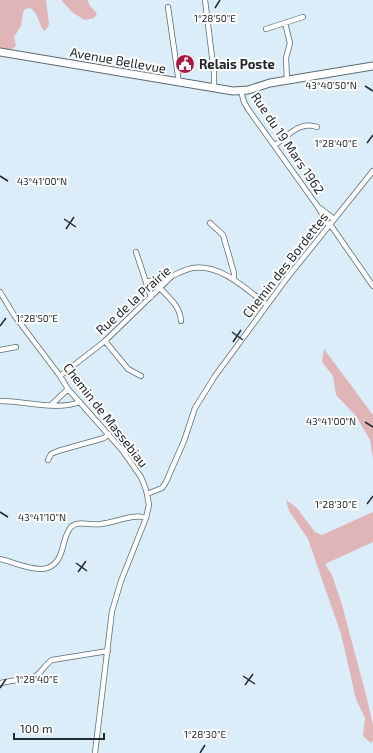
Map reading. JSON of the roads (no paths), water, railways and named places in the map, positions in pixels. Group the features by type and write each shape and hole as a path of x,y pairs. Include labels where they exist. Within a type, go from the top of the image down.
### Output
{"main road":[{"name":"Avenue Bellevue","path":"0,52 233,91 241,91 266,84 373,66"}],"street":[{"path":"205,0 214,73 214,88"},
{"path":"168,7 179,83"},
{"path":"266,29 303,18"},
{"path":"285,23 290,43 286,58 287,81"},
{"name":"Rue du 19 Mars 1962","path":"241,91 248,109 318,207 324,219 373,286"},
{"path":"275,145 300,126 309,125 317,127"},
{"name":"Chemin des Bordettes","path":"147,494 162,488 166,482 184,441 195,408 202,395 267,305 329,225 373,172"},
{"name":"Rue du 19 Mars 1962","path":"318,207 334,219"},
{"path":"210,223 222,235 234,273 234,280"},
{"path":"136,252 151,297"},
{"name":"Rue de la Prairie","path":"60,376 105,341 172,276 185,270 204,268 214,269 224,273 267,305"},
{"path":"146,282 172,276"},
{"path":"160,288 178,307 181,314 181,321"},
{"name":"Chemin de Massebiau","path":"0,292 1,299 60,376 68,389 122,450 141,477 147,494 149,505 146,518 115,597 110,624 95,753"},
{"path":"105,341 128,369 141,376"},
{"path":"0,350 16,347"},
{"path":"50,405 68,389"},
{"path":"0,402 67,405 80,402"},
{"path":"48,460 51,454 58,451 104,438 109,434"},
{"path":"0,559 27,568 40,570 53,565 58,559 69,530 73,526 78,524 100,524 138,517 146,518"},
{"path":"0,683 34,677 38,675 52,660 108,651"}],"place":[{"name":"Relais Poste","path":"185,64"}]}
